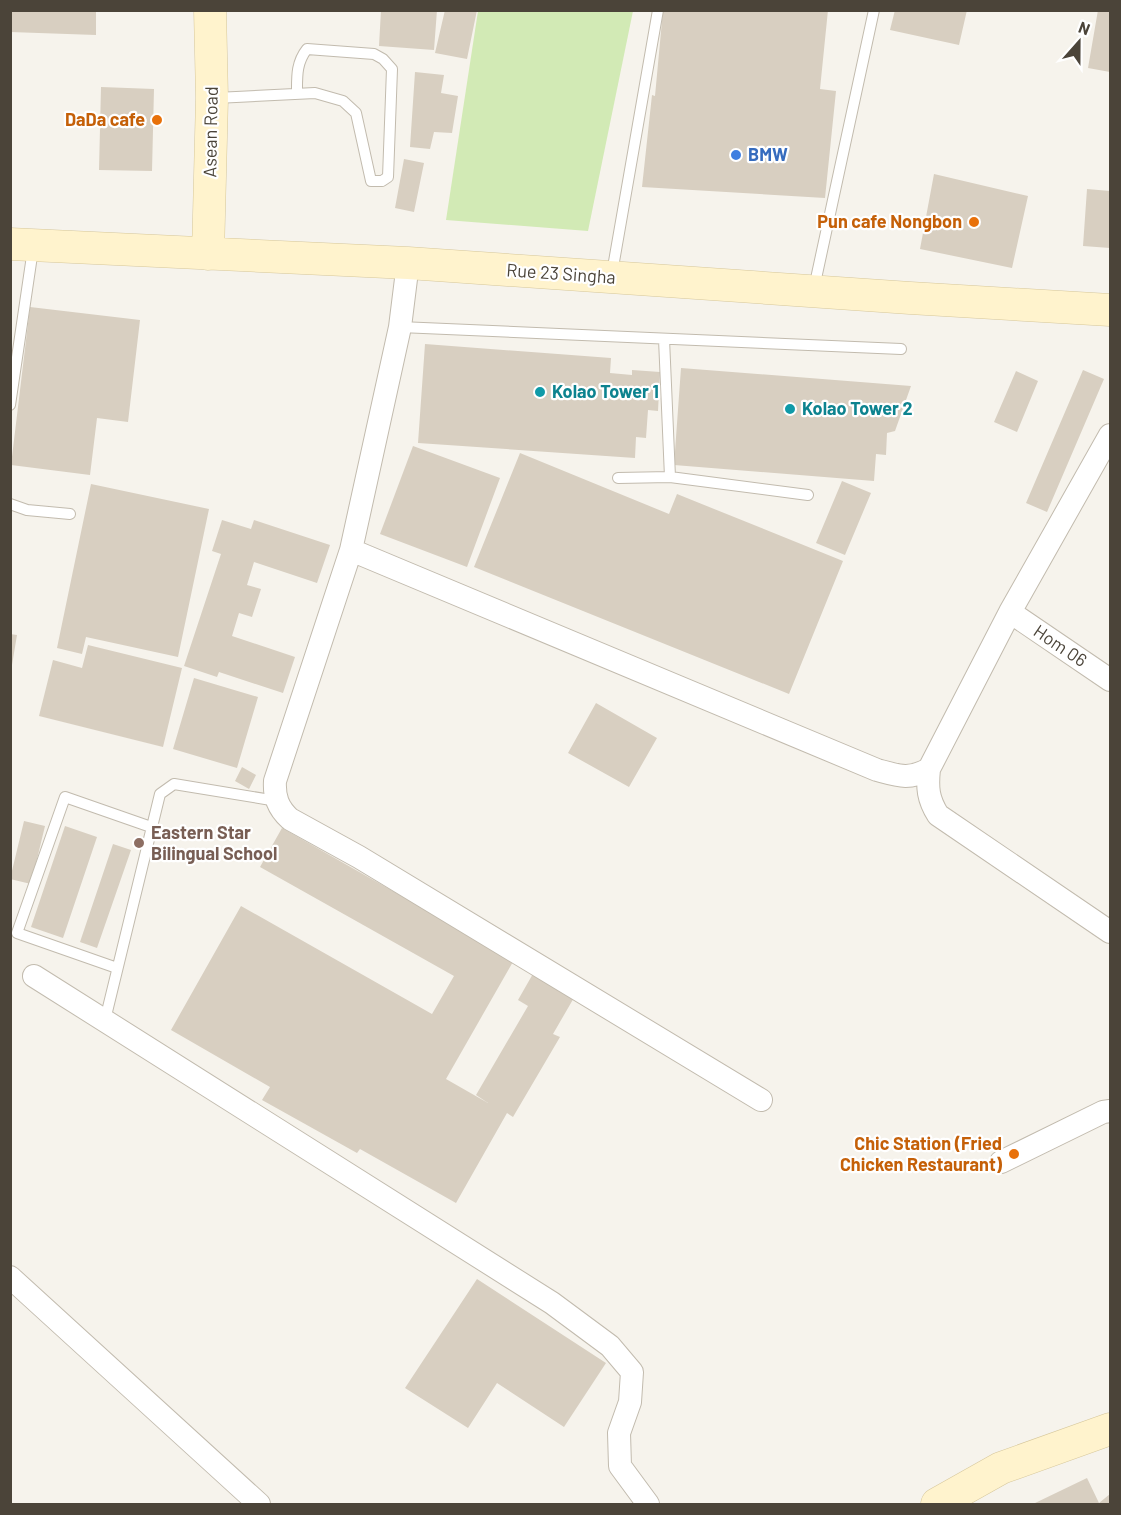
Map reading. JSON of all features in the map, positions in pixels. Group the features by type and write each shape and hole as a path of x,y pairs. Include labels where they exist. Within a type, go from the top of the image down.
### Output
{"main road":[{"name":"Asean Road","path":"208,254 212,98 210,10"},
{"name":"Rue 23 Singha","path":"22,245 408,263 814,292 1110,310"},
{"path":"937,1504 1001,1468 1110,1429"}],"street":[{"path":"408,263 400,327 351,550 275,781 275,791 281,811 290,819 369,863 761,1100"},
{"path":"1110,435 1010,612 929,769 927,789 931,804 938,815 1110,932"},
{"path":"351,550 878,770 897,776 916,776 929,769"},
{"name":"Hom 06","path":"1010,612 1110,680"},
{"path":"34,976 552,1303 610,1346 632,1372 630,1402 619,1433 620,1466 639,1495 648,1504"},
{"path":"1001,1162 1103,1112 1110,1111"},
{"path":"10,1277 259,1504"}],"lane":[{"path":"611,278 658,10"},
{"path":"814,292 874,10"},
{"path":"212,98 297,94 315,93 344,101 356,113 371,181 382,181 388,177 392,69 383,59 374,54 307,49 300,58 297,94"},
{"path":"10,405 22,245"},
{"path":"400,327 901,349"},
{"path":"664,339 670,477"},
{"path":"618,478 670,477 808,495"},
{"path":"10,504 27,510 70,513"},
{"path":"105,1020 160,794 174,784 277,801"},
{"path":"117,968 17,933 65,797 151,827"}],"green space":[{"path":"478,11 633,11 588,231 446,220"}],"building":[{"path":"10,10 96,10 96,35 10,32"},
{"path":"381,10 437,10 434,50 379,46"},
{"path":"445,10 477,10 467,59 435,53"},
{"path":"663,10 828,10 820,89 836,91 825,198 642,187 652,95 655,96"},
{"path":"895,10 967,10 959,45 890,30"},
{"path":"1098,10 1110,10 1110,72 1088,68"},
{"path":"415,72 444,75 441,93 458,96 452,133 434,132 430,149 410,147"},
{"path":"101,87 154,89 152,171 99,170"},
{"path":"404,159 424,163 414,212 395,208"},
{"name":"Pun cafe Nongbon","path":"934,174 1028,196 1012,268 920,249"},
{"path":"1087,189 1110,191 1110,248 1083,246"},
{"path":"30,307 140,320 128,422 97,418 90,475 11,465"},
{"name":"Kolao Tower 1","path":"425,344 611,358 610,373 632,375 632,370 660,372 658,411 648,410 646,438 636,437 635,458 418,443"},
{"name":"Kolao Tower 2","path":"681,368 911,386 895,431 887,433 886,455 876,454 874,481 674,465"},
{"path":"1083,370 1104,379 1047,512 1026,503"},
{"path":"1016,371 1038,381 1017,432 994,422"},
{"path":"413,446 500,478 467,567 380,534"},
{"path":"520,453 669,514 677,494 843,561 789,694 474,567"},
{"path":"842,481 871,493 845,555 816,543"},
{"path":"91,484 209,509 178,657 86,637 82,654 57,648"},
{"path":"222,520 251,529 254,520 330,545 317,583 254,562 247,585 261,589 252,617 239,613 232,636 295,657 283,693 219,672 217,677 184,666 221,554 212,551"},
{"path":"10,634 17,635 12,665 10,665"},
{"path":"88,645 182,668 163,747 39,716 53,660 82,668"},
{"path":"194,678 258,697 237,768 173,749"},
{"path":"596,703 657,738 629,787 568,753"},
{"path":"242,767 256,775 249,789 235,781"},
{"path":"24,821 45,826 31,884 10,879"},
{"path":"65,826 97,837 63,938 31,927"},
{"path":"282,828 514,960 446,1079 488,1103 476,1095 528,1006 518,1000 534,972 575,996 553,1034 560,1037 513,1117 507,1113 456,1203 360,1149 357,1153 262,1100 270,1087 171,1030 241,906 432,1014 454,976 260,867"},
{"path":"113,844 131,850 97,948 80,942"},
{"path":"477,1279 606,1363 564,1427 497,1383 468,1428 405,1388"},
{"path":"1087,1478 1099,1503 1110,1494 1110,1504 1033,1504"}],"place":[{"name":"DaDa cafe","path":"157,120"},
{"name":"BMW","path":"736,155"},
{"name":"Pun cafe Nongbon","path":"974,222"},
{"name":"Kolao Tower 1","path":"540,392"},
{"name":"Kolao Tower 2","path":"790,409"},
{"name":"Eastern Star Bilingual School","path":"139,843"},
{"name":"Chic Station (Fried Chicken Restaurant)","path":"1014,1154"}]}
